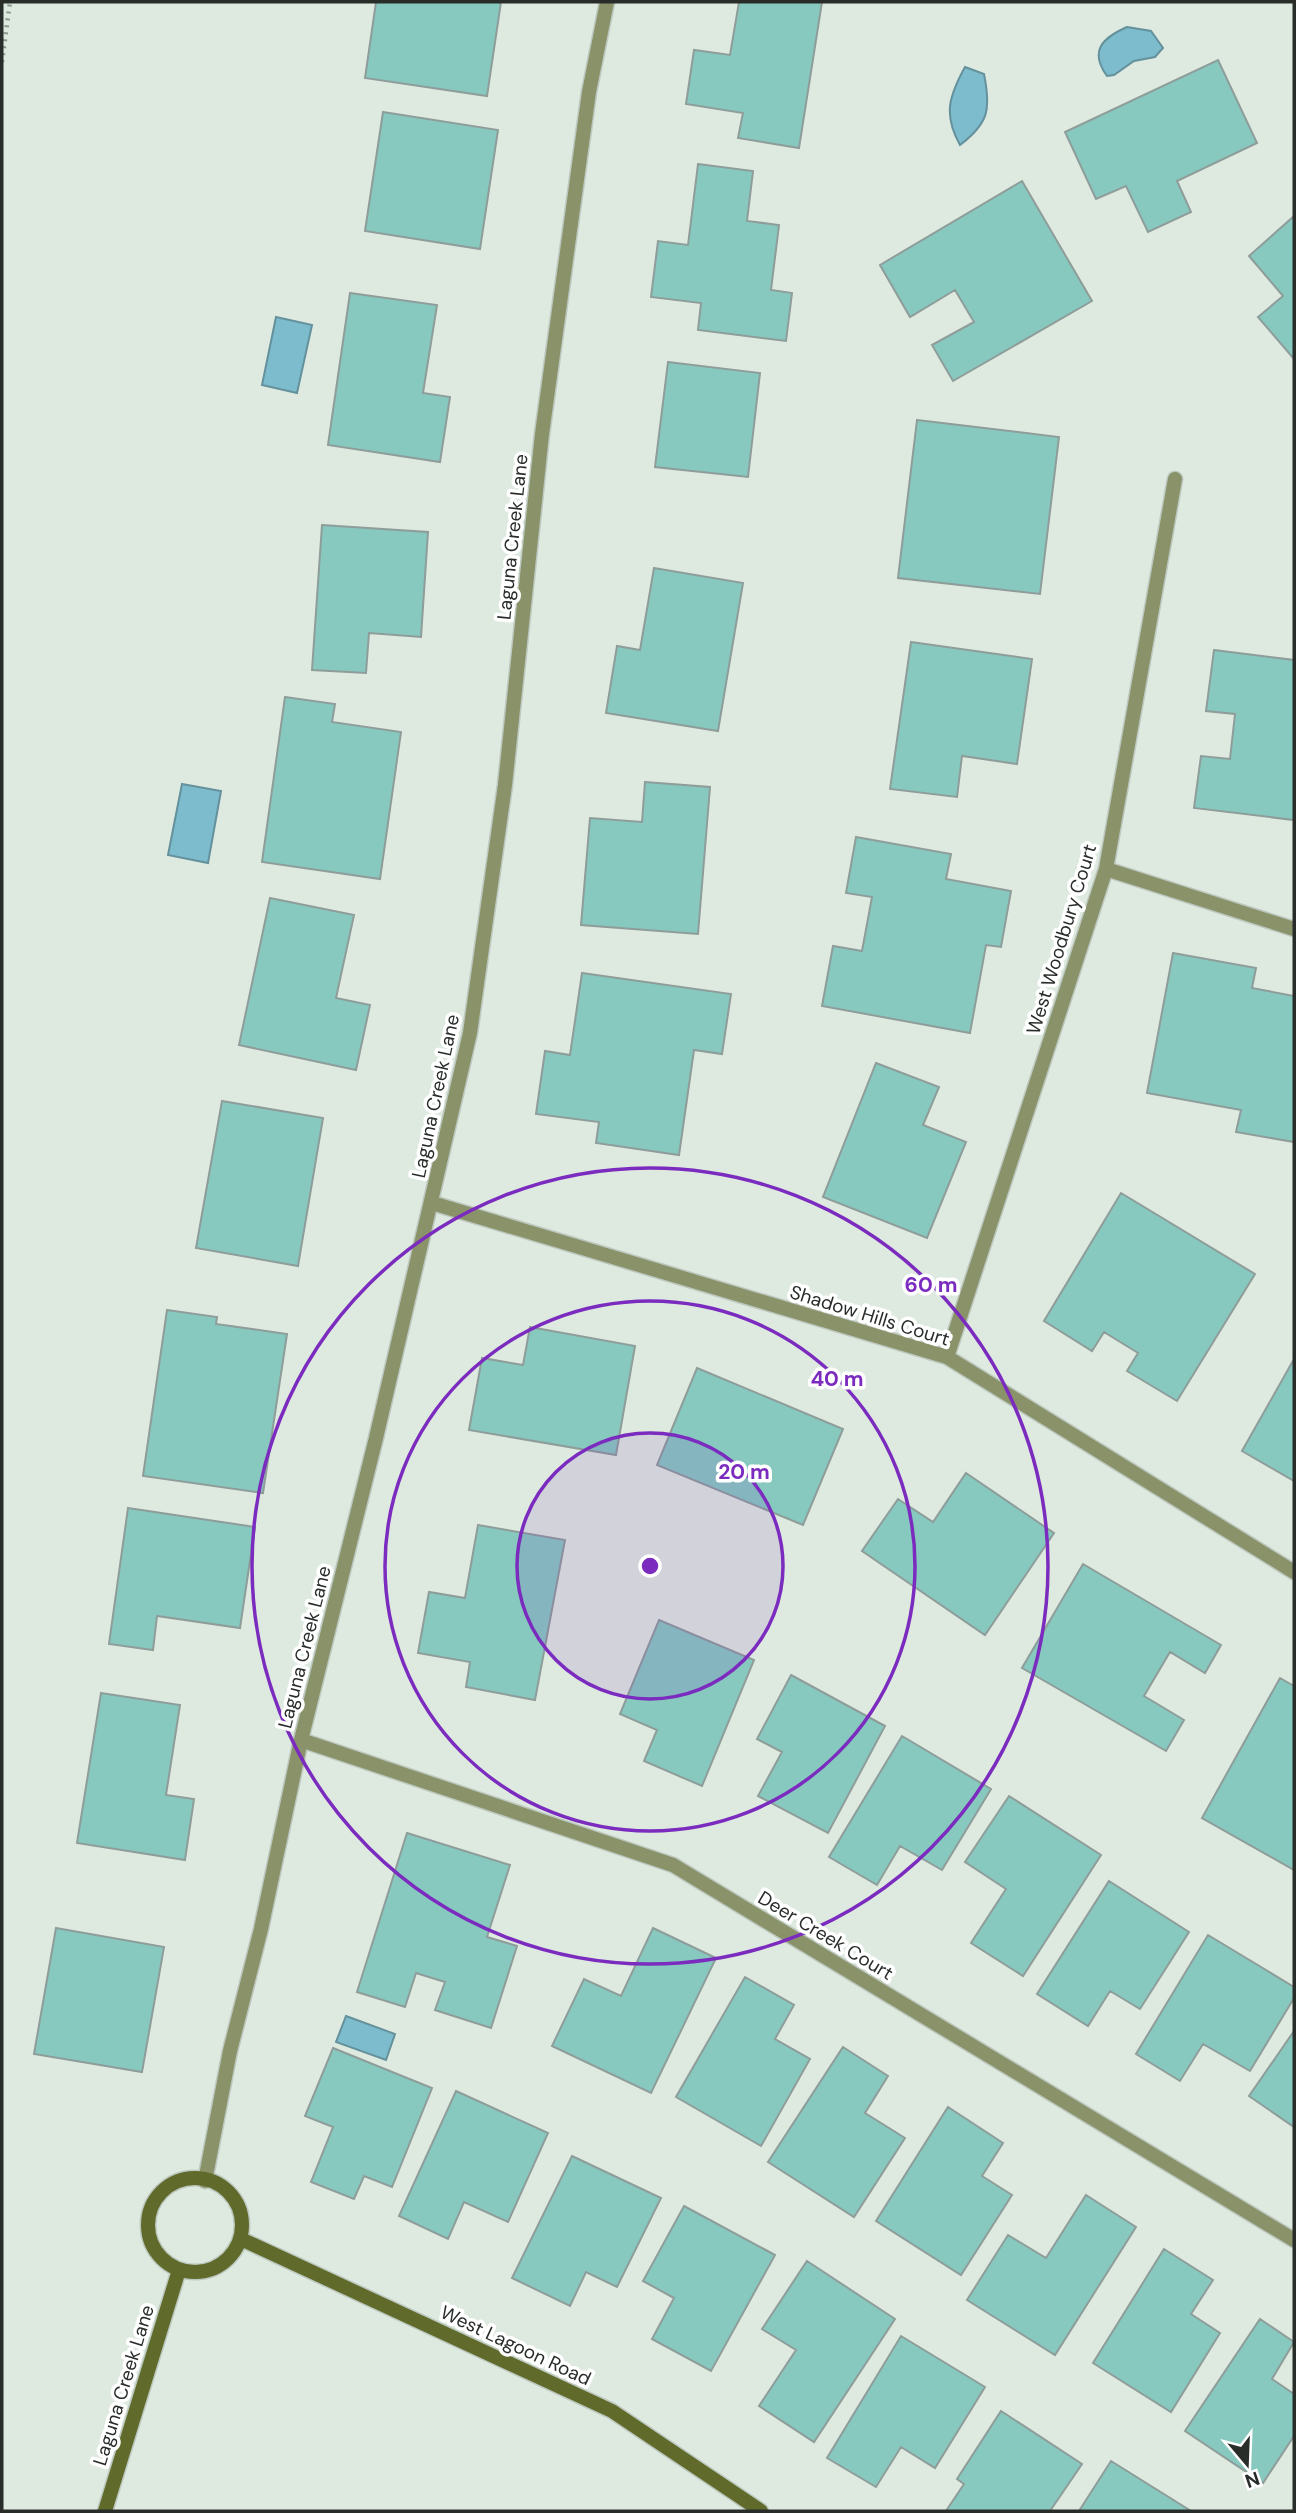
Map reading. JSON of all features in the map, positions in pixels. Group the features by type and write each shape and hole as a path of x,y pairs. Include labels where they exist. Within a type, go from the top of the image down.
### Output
{"street":[{"name":"Laguna Creek Lane","path":"205,2181 230,2051 261,1929 301,1740 432,1203 443,1141 470,1033 505,785 544,420 589,92 607,2"},
{"name":"West Woodbury Court","path":"947,1357 1106,869 1175,479"},
{"path":"1106,869 1294,929"},
{"name":"Shadow Hills Court","path":"432,1203 947,1357 1294,1572"},
{"name":"Deer Creek Court","path":"301,1740 673,1865 1294,2240"},
{"path":"191,2177 220,2183 237,2202 242,2216 241,2239 231,2256 220,2266 195,2273 179,2270 159,2257 150,2243 147,2226 149,2210 159,2193 171,2183 191,2177"},
{"name":"West Lagoon Road","path":"241,2239 612,2411 761,2511"},
{"name":"Laguna Creek Lane","path":"105,2511 179,2270"}],"path":[{"path":"2,62 10,2"}],"water":[{"path":"1127,27 1151,31 1163,48 1155,57 1134,61 1114,75 1107,76 1099,59 1101,46 1111,36"},
{"path":"965,67 984,74 987,106 986,114 977,130 960,145 951,124 950,106 955,87"},
{"path":"276,317 312,325 297,393 262,385"},
{"path":"182,784 221,791 208,863 168,855"},
{"path":"346,2016 395,2034 386,2060 336,2042"}],"building":[{"path":"376,2 501,2 487,96 365,78"},
{"path":"739,2 822,2 799,148 738,138 743,113 686,104 694,50 730,55"},
{"path":"1218,60 1257,143 1177,181 1191,212 1148,232 1126,186 1096,199 1065,132"},
{"path":"383,112 498,130 480,249 365,231"},
{"path":"698,164 753,171 747,221 779,225 771,290 792,293 786,341 698,330 701,303 651,297 658,241 688,245"},
{"path":"1022,181 1092,301 953,381 932,345 974,322 955,290 910,317 880,265"},
{"path":"1294,216 1294,359 1258,317 1283,296 1249,256"},
{"path":"350,293 437,305 423,393 450,397 440,462 328,445"},
{"path":"668,362 760,373 748,477 655,467"},
{"path":"917,420 1059,437 1040,594 898,578"},
{"path":"322,525 428,532 421,637 369,633 366,673 312,670"},
{"path":"654,568 743,583 718,731 606,713 617,646 640,650"},
{"path":"911,642 1032,659 1017,764 962,756 957,797 890,789"},
{"path":"1214,650 1294,660 1294,820 1194,808 1201,756 1230,759 1235,714 1206,711"},
{"path":"285,697 335,704 332,722 401,732 380,879 262,862"},
{"path":"645,782 710,787 698,934 581,925 590,818 642,822"},
{"path":"856,837 951,854 946,879 1011,891 1001,947 986,945 970,1033 822,1006 833,946 862,951 872,897 846,893"},
{"path":"270,898 354,915 336,998 370,1005 356,1070 239,1045"},
{"path":"1173,953 1256,968 1252,988 1294,996 1294,1142 1236,1132 1241,1110 1147,1093"},
{"path":"582,973 731,994 722,1054 694,1050 679,1155 596,1143 599,1122 536,1114 545,1051 570,1055"},
{"path":"876,1063 939,1087 923,1125 966,1142 927,1238 823,1197"},
{"path":"222,1101 323,1118 298,1266 196,1248"},
{"path":"1121,1193 1255,1274 1177,1401 1127,1371 1138,1353 1104,1332 1092,1351 1044,1321"},
{"path":"167,1310 217,1317 216,1324 287,1334 263,1493 143,1476"},
{"path":"530,1327 635,1346 616,1455 469,1430 482,1358 523,1365"},
{"path":"1294,1359 1294,1481 1242,1451"},
{"path":"697,1368 843,1429 803,1525 657,1465"},
{"path":"966,1473 1054,1533 985,1635 862,1551 898,1499 933,1522"},
{"path":"128,1508 255,1527 240,1628 157,1616 153,1650 109,1644"},
{"path":"478,1525 565,1540 535,1700 466,1687 470,1662 418,1653 429,1592 465,1598"},
{"path":"1083,1564 1221,1645 1205,1673 1170,1652 1144,1696 1184,1720 1166,1751 1022,1668"},
{"path":"659,1620 754,1660 702,1786 644,1761 657,1730 620,1714"},
{"path":"791,1675 885,1726 828,1833 758,1796 782,1752 757,1739"},
{"path":"1280,1678 1294,1686 1294,1870 1202,1818"},
{"path":"101,1693 180,1705 166,1795 194,1799 185,1860 77,1843"},
{"path":"902,1736 991,1789 942,1870 900,1846 877,1885 829,1857"},
{"path":"1009,1796 1101,1855 1023,1976 971,1943 1006,1889 965,1862"},
{"path":"407,1833 510,1865 487,1937 517,1946 491,2028 435,2010 445,1982 416,1973 405,2007 357,1992"},
{"path":"1109,1881 1189,1932 1140,2009 1110,1991 1088,2026 1037,1994"},
{"path":"56,1928 164,1947 142,2072 34,2054"},
{"path":"653,1928 716,1958 651,2093 552,2046 584,1979 621,1996"},
{"path":"1208,1935 1294,1987 1294,1998 1250,2071 1203,2044 1180,2081 1136,2054"},
{"path":"745,1977 794,2005 775,2039 810,2059 761,2146 676,2097"},
{"path":"1294,2031 1294,2127 1249,2096"},
{"path":"843,2047 888,2076 865,2113 905,2138 854,2217 768,2162"},
{"path":"333,2048 432,2088 392,2187 364,2176 354,2199 311,2182 333,2127 305,2116"},
{"path":"456,2091 548,2133 508,2222 464,2202 448,2239 399,2216"},
{"path":"948,2107 1003,2143 982,2176 1012,2195 961,2275 876,2221"},
{"path":"572,2156 661,2198 617,2287 586,2272 570,2306 512,2278"},
{"path":"1086,2195 1136,2227 1055,2355 967,2300 1008,2235 1046,2258"},
{"path":"684,2206 775,2255 711,2371 652,2339 674,2298 643,2281"},
{"path":"1164,2249 1213,2280 1191,2314 1220,2333 1171,2412 1093,2363"},
{"path":"807,2261 895,2319 814,2442 759,2406 796,2350 762,2329"},
{"path":"1260,2319 1294,2342 1272,2379 1294,2394 1294,2436 1263,2483 1185,2431"},
{"path":"901,2336 985,2387 935,2468 901,2447 876,2487 827,2458"},
{"path":"1001,2411 1082,2464 1050,2511 946,2511 964,2484 957,2479"},
{"path":"1111,2461 1191,2511 1079,2511"}]}
